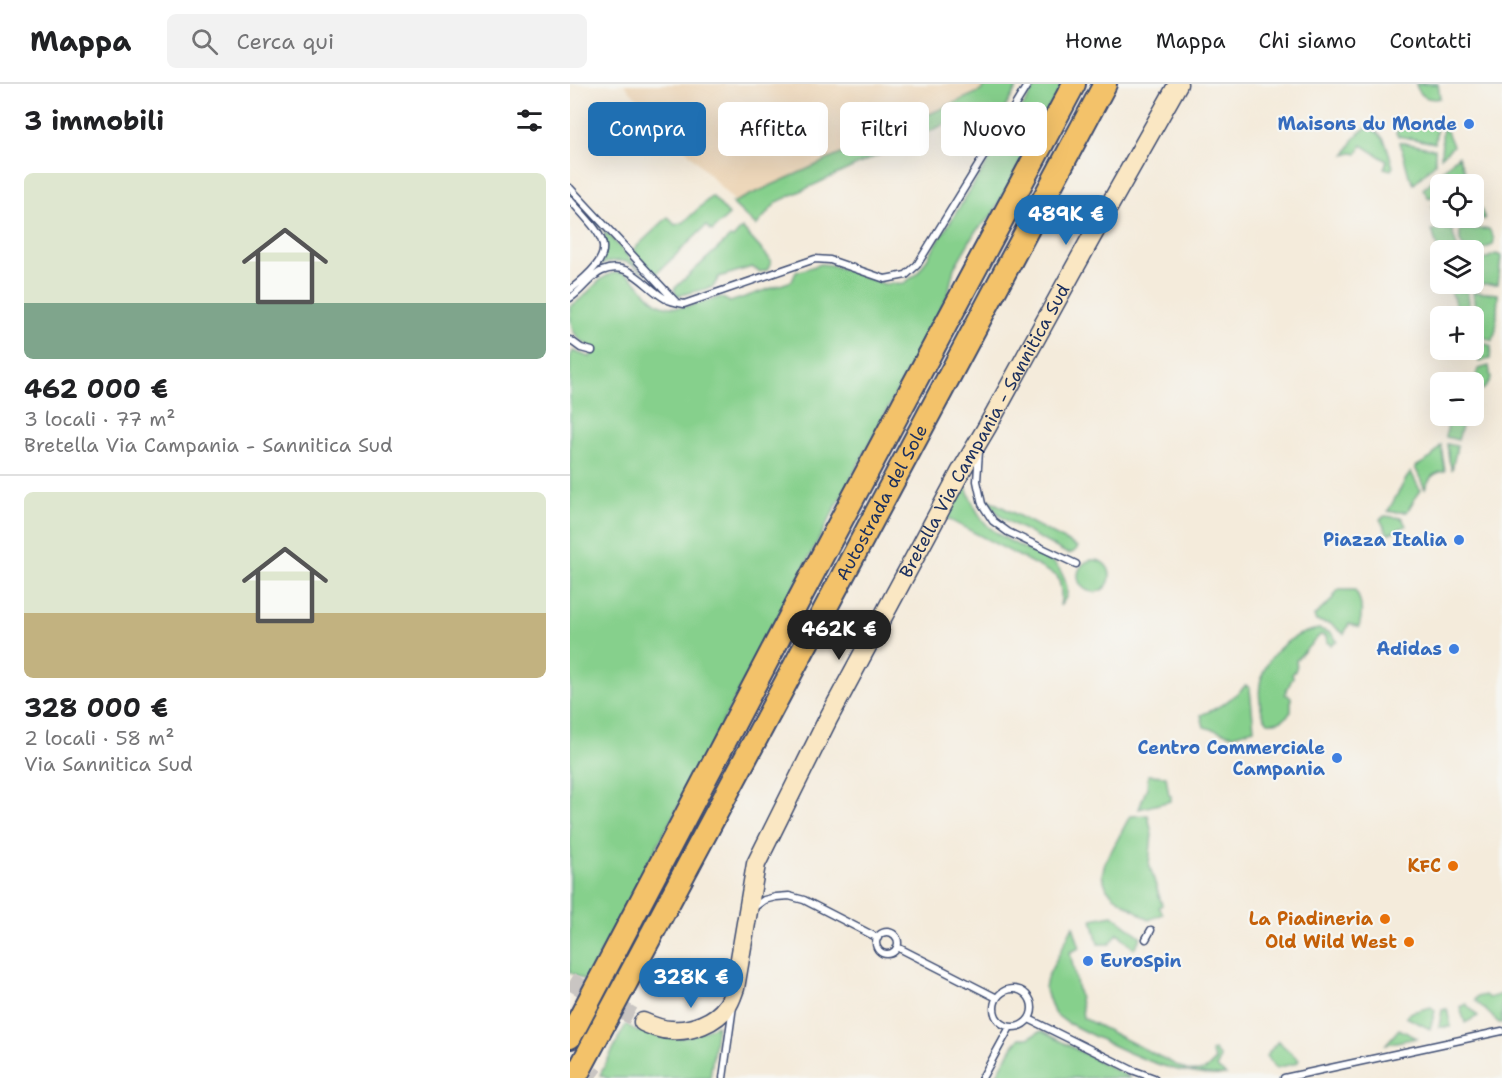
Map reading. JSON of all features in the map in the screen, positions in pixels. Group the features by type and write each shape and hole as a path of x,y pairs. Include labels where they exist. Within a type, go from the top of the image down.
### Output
{"highway":[{"name":"Autostrada del Sole","path":"570,1036 804,590 1074,84"},
{"name":"Autostrada del Sole","path":"575,1078 1105,84"}],"street":[{"name":"Bretella Via Campania - Sannitica Sud","path":"735,988 756,864 828,719 961,471 1178,84"},
{"path":"643,1022 656,1028 672,1030 685,1030 704,1024 728,1005 735,988"}],"lane":[{"path":"570,298 597,274 618,268 629,271 668,301 684,304 815,260 830,260 885,279 906,275 917,265 1028,84"},
{"path":"570,188 676,303"},
{"path":"570,200 594,226 604,244 604,253 598,264 570,290"},
{"path":"570,340 581,348 592,351"},
{"path":"987,427 980,450 976,481 982,504 993,520 1008,532 1076,564"},
{"path":"747,915 754,906 764,900 789,896 804,900 878,938"},
{"path":"1146,939 1151,930"},
{"path":"886,932 893,933 897,938 897,947 893,952 885,954 878,948 878,938 886,932"},
{"path":"897,947 997,999"},
{"path":"723,1078 735,988"},
{"path":"1009,989 1020,990 1029,996 1032,1008 1029,1019 1021,1026 1004,1025 996,1016 994,1004 1000,994 1009,989"},
{"path":"1029,1019 1132,1070 1154,1078"},
{"path":"982,1078 1010,1027"},
{"path":"1284,1078 1502,1031"}],"shaded area":[{"path":"624,84 985,84 981,91 957,102 941,102 941,109 929,114 929,102 840,102 840,155 735,202 692,156 706,156 706,102 641,102"}],"green space":[{"path":"985,84 1019,84 1008,102 957,102 981,91"},
{"path":"1037,84 1063,84 1047,114 1047,102 1026,102"},
{"path":"1416,84 1438,84 1440,98 1425,97 1419,92"},
{"path":"941,109 941,126 929,132 929,114"},
{"path":"1443,122 1453,146 1441,157"},
{"path":"1404,123 1437,125 1435,143 1398,136 1396,133"},
{"path":"1367,128 1382,137 1388,148 1393,167 1391,170 1384,168 1387,161 1362,145 1357,154 1345,155 1356,136"},
{"path":"1400,142 1435,149 1435,163 1414,184 1409,176"},
{"path":"840,154 876,156 777,202 756,226 732,203"},
{"path":"992,156 1024,156 992,215 975,232 954,268 948,294 586,981 570,972 570,358 573,351 590,357 594,349 581,341 574,332 570,306 603,278 614,273 628,275 656,302 669,307 691,306 721,297 730,302 792,281 796,272 821,264 831,265 884,284 904,283 917,274"},
{"path":"1458,156 1466,174 1443,174 1442,171"},
{"path":"1430,182 1430,198 1429,198 1423,189"},
{"path":"570,192 644,275 634,266 621,261 612,261 600,266 604,256 605,232 570,195"},
{"path":"712,196 729,215 712,231 706,226 655,275 633,250 668,217 675,225 684,222"},
{"path":"742,228 769,258 771,263 767,270 760,272 752,267 719,277 713,287 677,296 674,289"},
{"path":"1489,229 1494,239 1493,245 1484,249 1484,240 1460,240 1460,230"},
{"path":"1432,230 1453,230 1455,240 1435,240"},
{"path":"1496,254 1501,256 1498,284 1484,284 1484,259"},
{"path":"1452,294 1468,294 1468,306 1456,306"},
{"path":"1473,294 1498,294 1496,330 1492,341 1484,337 1484,306 1475,306"},
{"path":"1484,343 1491,346 1490,359 1479,362 1478,360 1484,360"},
{"path":"1489,366 1491,379 1484,389 1484,372 1477,372 1478,369"},
{"path":"1448,426 1462,426 1458,440 1446,437"},
{"path":"1447,444 1457,446 1452,470 1449,460"},
{"path":"1441,445 1445,471 1432,477 1425,489 1415,467 1431,458"},
{"path":"1411,472 1420,490 1407,512 1388,511 1406,479"},
{"path":"963,485 977,512 988,526 1010,541 1057,566 1067,588 1066,597 1060,606 1061,591 1057,576 946,518"},
{"path":"989,500 1078,547 1073,552 1066,553 1004,519 993,508"},
{"path":"1385,516 1402,518 1406,526 1388,534 1380,519"},
{"path":"1094,560 1105,565 1110,576 1105,587 1094,592 1083,587 1078,576 1083,565"},
{"path":"1338,590 1355,590 1361,608 1359,627 1349,624 1344,634 1331,624 1316,621 1314,616 1331,601"},
{"path":"1319,629 1331,633 1337,641 1331,645 1327,642 1326,636 1320,635 1296,660 1296,669 1285,694 1291,697 1291,712 1281,720 1268,722 1261,710 1260,688 1262,675 1268,664 1284,644 1306,632"},
{"path":"1246,685 1250,689 1254,729 1233,735 1204,727 1201,715 1225,703"},
{"path":"1148,775 1166,776 1171,801 1139,809 1147,787"},
{"path":"1148,815 1152,834 1149,864 1162,905 1159,907 1163,914 1149,920 1114,896 1107,889 1102,875 1105,863 1130,816"},
{"path":"1113,915 1141,937 1134,949 1118,933 1110,944 1098,944 1092,919"},
{"path":"1073,926 1080,948 1070,952 1083,1018 1188,1071 1201,1071 1209,1067 1215,1060 1211,1052 1214,1050 1220,1057 1216,1067 1226,1075 1205,1075 1184,1071 1143,1059 1066,1022 1054,1013 1045,988 1047,978"},
{"path":"1502,994 1502,1023 1499,1023 1475,1000 1485,995 1489,998"},
{"path":"1466,1004 1478,1016 1465,1023 1460,1007"},
{"path":"1431,1007 1435,1011 1430,1029 1406,1017 1412,1012"},
{"path":"1447,1009 1451,1027 1439,1027 1442,1010"},
{"path":"626,1024 638,1032 641,1030 672,1038 696,1034 717,1025 710,1078 607,1078 600,1075"},
{"path":"1399,1029 1417,1038 1386,1044"},
{"path":"1041,1031 1131,1078 995,1078 1020,1038 1028,1038"},
{"path":"1278,1041 1299,1060 1297,1063 1276,1068 1266,1056"}],"tunnel":[{"path":"570,981 643,1022"},
{"path":"570,1058 596,1078"}],"place":[{"name":"Maisons du Monde","path":"1469,124"},
{"name":"Piazza Italia","path":"1459,540"},
{"name":"Adidas","path":"1454,649"},
{"name":"Centro Commerciale Campania","path":"1337,758"},
{"name":"KFC","path":"1453,866"},
{"name":"La Piadineria","path":"1385,919"},
{"name":"Old Wild West","path":"1409,942"},
{"name":"EuroSpin","path":"1088,961"}]}
